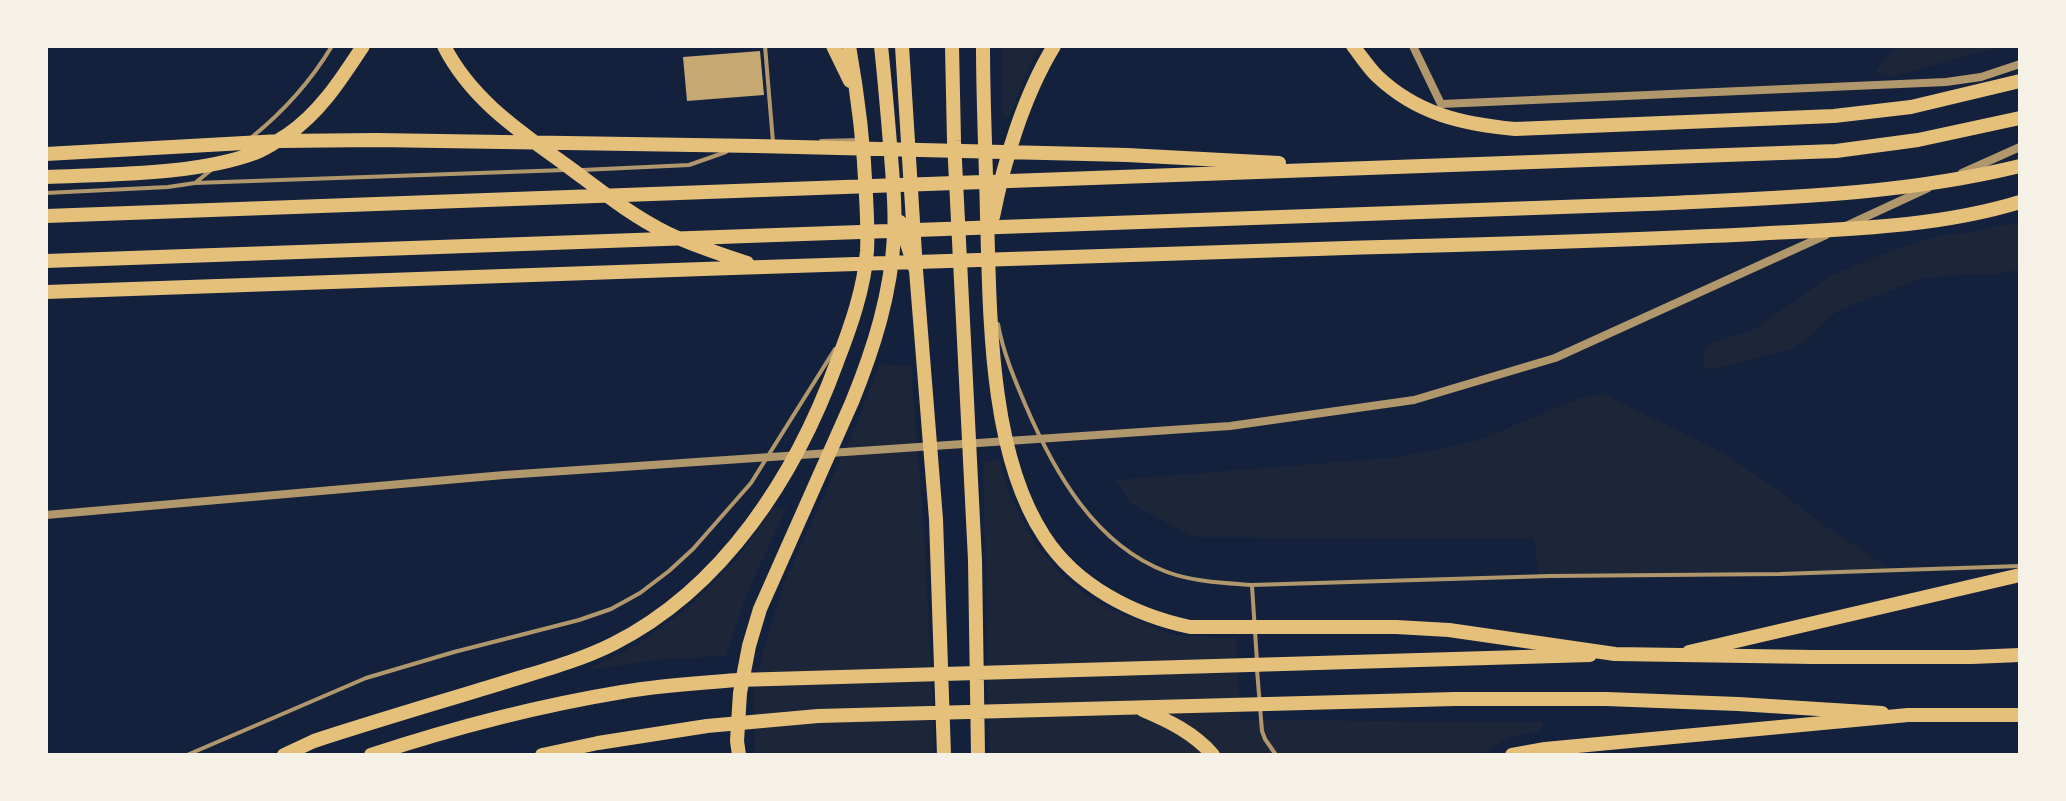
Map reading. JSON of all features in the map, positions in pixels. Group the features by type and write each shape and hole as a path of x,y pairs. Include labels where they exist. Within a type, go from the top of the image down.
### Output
{"main road":[{"path":"46,177 165,170 214,164 256,153 289,134 319,108 363,46"},
{"path":"444,46 463,79 499,116 619,205 666,232 716,253 759,266"},
{"path":"833,46 859,104"},
{"path":"284,755 343,731 581,658 611,645 666,612 713,569 761,510 788,469 825,395 864,275 867,248 863,140 849,46"},
{"path":"739,755 740,693 760,609 852,402 883,311 894,238 894,203 881,46"},
{"path":"902,46 936,519 944,755"},
{"path":"952,46 975,560 978,755"},
{"path":"983,46 989,281 1001,413 1008,450 1027,505 1044,537 1065,562 1092,585 1144,614 1190,627 1366,626 1449,630 1615,654"},
{"path":"988,241 1019,122 1054,46"},
{"path":"1353,46 1376,75 1404,98 1437,115 1477,125 1515,129 1834,116 1911,107 2020,81"},
{"path":"46,216 1836,151 1918,140 2020,118"},
{"path":"46,154 280,141 504,142 1127,155 1244,160 1347,169"},
{"path":"46,261 1828,195 1925,185 2020,166"},
{"path":"46,292 1647,239 1845,229 1929,221 2020,202"},
{"path":"894,203 916,270"},
{"path":"1677,655 2020,575"},
{"path":"371,755 516,713 624,691 754,679 1615,654 2020,655"},
{"path":"542,755 652,734 818,716 1455,699 1606,699 1908,715 2020,715"},
{"path":"1139,708 1175,724 1213,755"},
{"path":"1512,755 1545,749 1908,715"}],"street":[{"path":"1413,46 1441,104 1946,82 1981,77 2020,64"},
{"path":"46,515 504,475 1230,426 1414,400 1555,358 2020,147"}],"lane":[{"path":"238,148 295,98 332,46"},
{"path":"765,46 773,142"},
{"path":"46,193 195,183 678,166 699,163 745,145 863,140"},
{"path":"195,183 227,157"},
{"path":"989,281 1002,347 1036,429 1062,477 1104,531 1133,555 1168,572 1208,582 1251,585 2020,566"},
{"path":"187,755 366,678 579,620 611,609 640,593 693,549 751,483 853,316"},
{"path":"1251,585 1262,731 1276,755"}],"shaded area":[{"path":"1001,46 1041,46 1030,64 1010,115 1005,118 1002,113"},
{"path":"1897,46 2004,46 1889,77 1876,72"},
{"path":"2020,224 2020,270 1920,279 1837,311 1809,338 1793,348 1711,370 1703,366 1705,348 1711,343 1753,330 1830,276 1940,235"},
{"path":"880,364 911,366 924,526 935,755 755,755 753,695 784,583 857,423"},
{"path":"1603,394 1722,452 1893,571 1539,577 1534,539 1194,537 1131,504 1116,480 1400,457 1476,441 1583,397"},
{"path":"1000,459 1010,497 1034,542 1064,579 1104,607 1174,635 1236,638 1241,720 1543,722 1542,731 1511,737 1478,755 989,755 983,462"},
{"path":"787,507 745,598 726,656 666,659 586,670 637,645 690,606 739,556 772,509"}],"building":[{"path":"760,51 764,95 687,101 683,57"}]}
